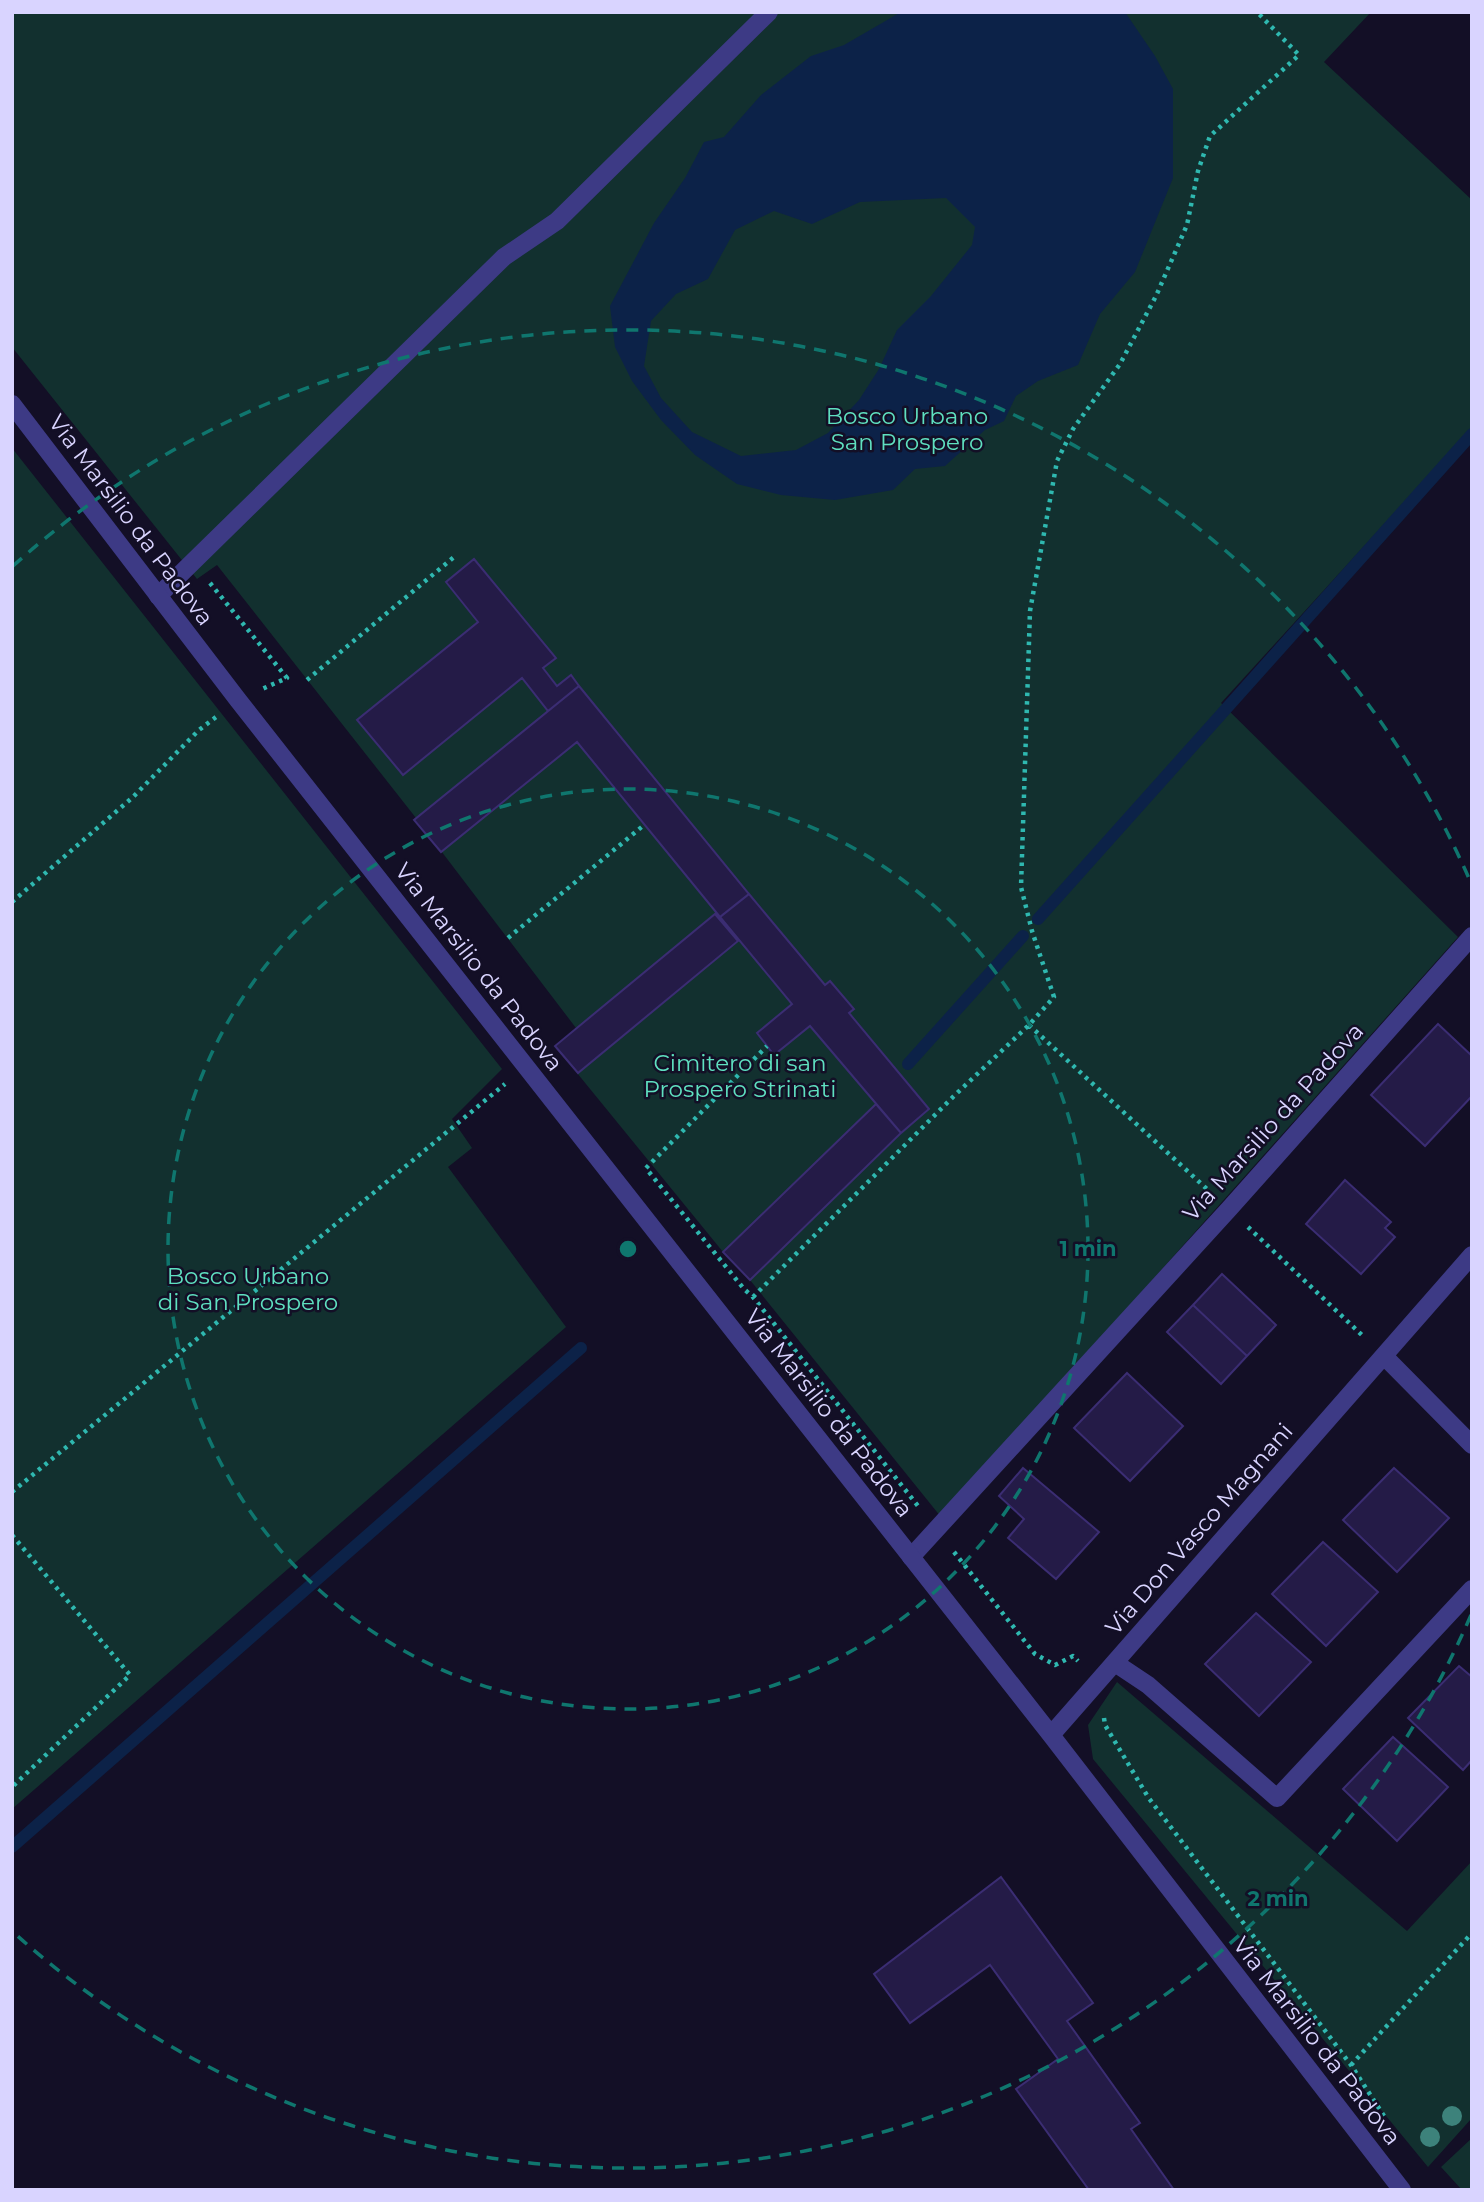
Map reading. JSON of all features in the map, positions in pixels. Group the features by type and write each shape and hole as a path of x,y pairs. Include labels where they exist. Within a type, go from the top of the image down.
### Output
{"street":[{"path":"158,596 504,257 557,221 769,12"},
{"name":"Via Marsilio da Padova","path":"12,404 238,700 1051,1735 1402,2190"},
{"name":"Via Marsilio da Padova","path":"911,1557 1229,1209 1472,936"},
{"name":"Via Don Vasco Magnani","path":"1051,1735 1472,1255"},
{"path":"1384,1356 1472,1445"},
{"path":"1115,1663 1148,1685 1277,1798 1472,1589"}],"path":[{"path":"753,1297 1029,1025 1054,997 1021,887 1030,611 1057,461 1073,429 1120,364 1156,296 1187,225 1198,171 1210,136 1299,55 1257,12"},
{"path":"307,680 454,557"},
{"path":"12,902 133,797 199,730 238,700 287,678 192,562"},
{"path":"508,938 644,825"},
{"path":"1029,1025 1384,1356"},
{"path":"621,1187 646,1168 767,1046"},
{"path":"12,1492 526,1067"},
{"path":"646,1168 753,1297 1035,1654 1055,1665 1073,1656 1097,1682 1105,1725 1148,1797 1351,2064 1388,2122"},
{"path":"12,1535 130,1675 12,1787"},
{"path":"1351,2064 1472,1934"}],"green space":[{"name":"Bosco Urbano San Prospero","path":"12,12 1371,12 1324,62 1472,200 1472,428 1221,703 1458,937 941,1517 750,1280 723,1252 555,1046 576,1028 416,818 217,565 197,579 12,347"},
{"name":"Bosco Urbano di San Prospero","path":"12,448 502,1069 452,1119 472,1148 448,1167 566,1327 12,1809"},
{"path":"1117,1682 1407,1931 1472,1861 1472,2118 1428,2167 1093,1759 1088,1725"},
{"path":"1472,2138 1472,2190 1462,2190 1441,2167"}],"water":[{"path":"901,12 1125,12 1155,56 1173,89 1173,178 1135,272 1100,314 1078,365 1038,381 1016,396 1004,421 985,430 945,466 915,469 893,490 835,500 781,495 737,484 695,455 661,420 632,381 615,347 610,306 654,223 685,178 704,142 724,137 761,95 811,56 844,45","holes":["946,198 975,227 972,245 931,296 897,330 879,369 859,400 828,433 796,450 741,456 692,432 661,398 644,366 651,321 676,294 708,279 735,230 774,211 812,224 860,202"]}],"building":[{"path":"474,559 556,658 543,668 557,686 571,675 579,686 548,711 522,678 403,775 357,720 478,622 446,582"},
{"path":"579,686 749,894 720,917 577,742 441,852 414,820"},
{"path":"749,894 825,985 830,981 854,1009 849,1013 929,1109 901,1133 810,1026 774,1055 757,1033 792,1004 720,917"},
{"path":"715,914 738,941 578,1073 555,1046"},
{"path":"1438,1024 1472,1056 1472,1096 1425,1146 1371,1095"},
{"path":"876,1104 901,1133 750,1280 723,1252"},
{"path":"1345,1180 1391,1222 1385,1228 1395,1237 1361,1274 1306,1224"},
{"path":"1222,1274 1276,1325 1247,1356 1193,1305"},
{"path":"1193,1305 1247,1356 1221,1384 1167,1332"},
{"path":"1127,1373 1183,1426 1130,1481 1074,1428"},
{"path":"1023,1468 1099,1532 1056,1579 1008,1538 1024,1519 999,1496"},
{"path":"1394,1468 1449,1518 1397,1572 1343,1520"},
{"path":"1323,1542 1378,1592 1326,1646 1272,1594"},
{"path":"1256,1613 1311,1662 1259,1716 1205,1664"},
{"path":"1459,1666 1472,1677 1472,1760 1463,1770 1408,1718"},
{"path":"1393,1737 1448,1787 1397,1841 1343,1789"},
{"path":"1001,1877 1093,2003 1067,2021 1140,2123 1131,2129 1174,2190 1089,2190 1016,2089 1058,2059 990,1965 910,2023 874,1974"}],"waterway":[{"path":"1038,919 1472,434"},
{"path":"908,1064 1023,936"},
{"path":"12,1847 581,1348"}],"park label":[{"name":"Cimitero di san Prospero Strinati","path":"740,1076"}]}
